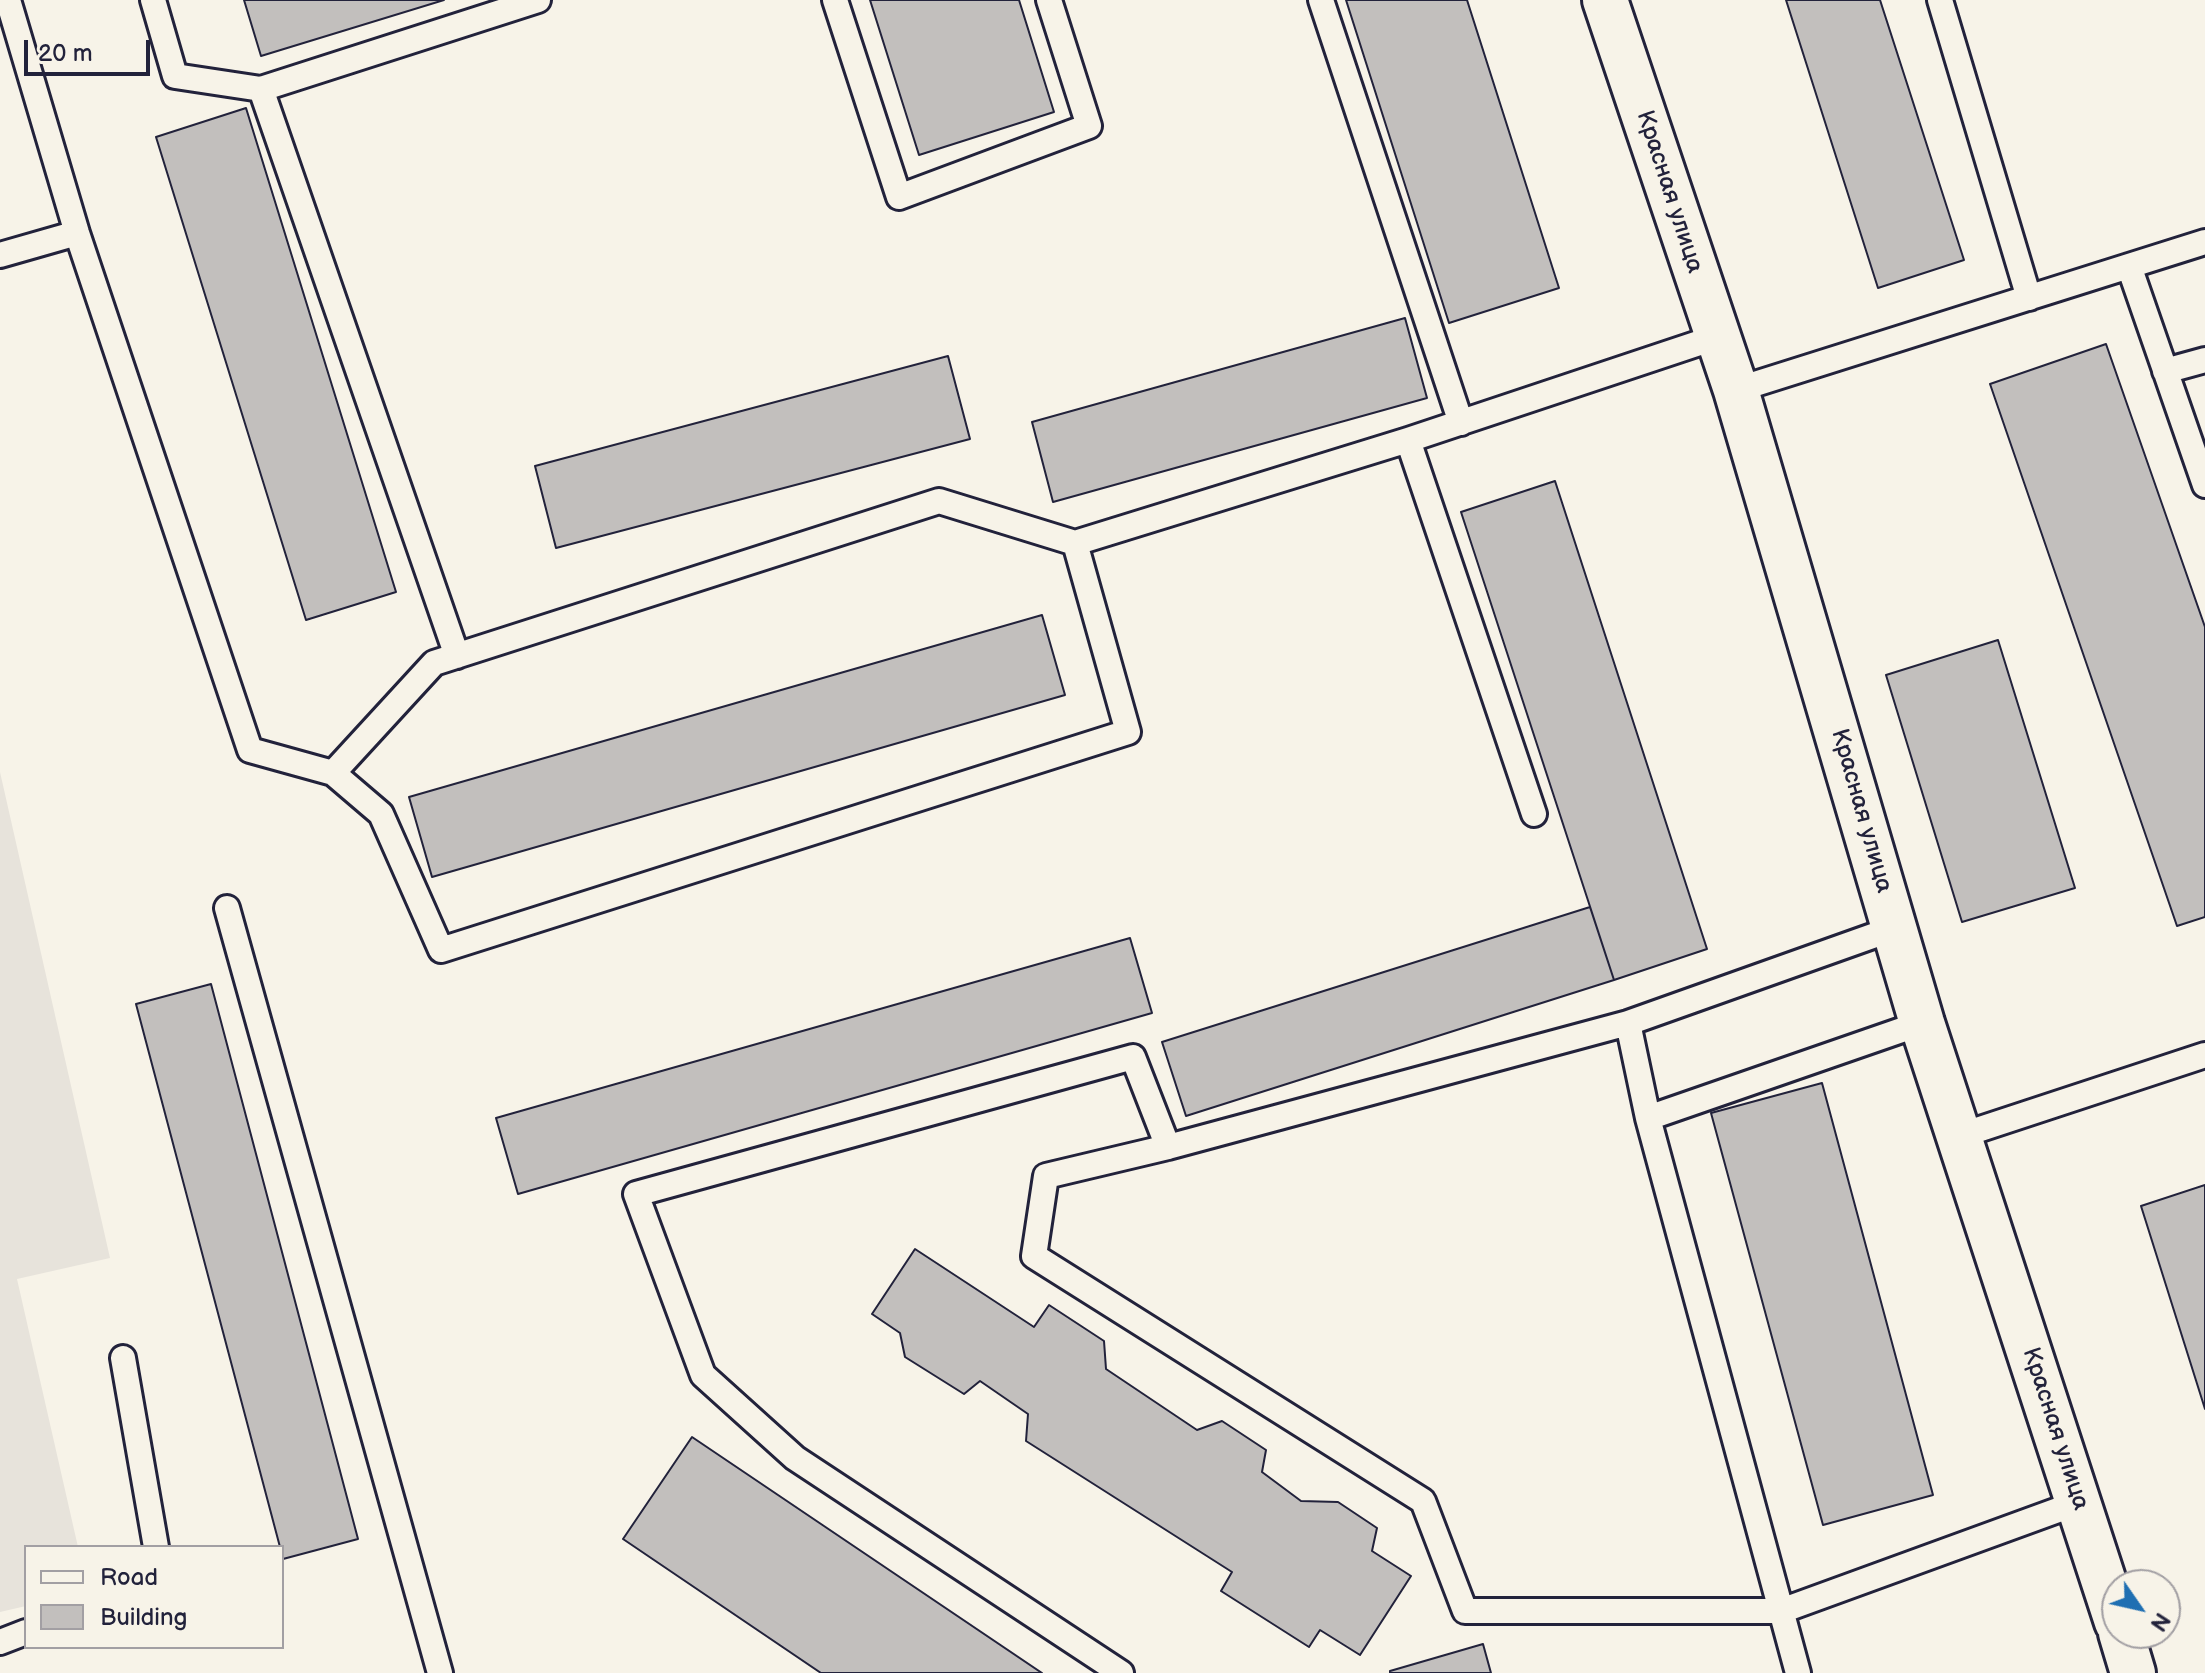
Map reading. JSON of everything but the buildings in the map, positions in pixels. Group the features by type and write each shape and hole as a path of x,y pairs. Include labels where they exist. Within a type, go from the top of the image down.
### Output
{"street":[{"name":"Красная улица","path":"1605,0 1736,390 1922,1023 2101,1570"},
{"path":"2126,1649 2133,1673"}],"lane":[{"path":"8,0 77,233 250,750 333,773 381,814 441,950 1128,732 1075,543"},
{"path":"153,0 175,76 261,89 538,0"},
{"path":"835,0 899,197 1089,126 1049,0"},
{"path":"1321,0 1461,423"},
{"path":"1940,0 2029,298"},
{"path":"261,89 457,656"},
{"path":"0,255 77,233"},
{"path":"1736,390 2205,242"},
{"path":"2129,266 2205,485"},
{"path":"333,773 434,663 939,501 1075,543 1461,423 1717,337"},
{"path":"2165,371 2205,360"},
{"path":"1408,440 1534,814"},
{"path":"227,908 440,1673"},
{"path":"1895,928 1628,1023 1168,1147 1046,1176 1034,1256 1423,1501 1465,1611 1781,1611 2080,1502"},
{"path":"1628,1023 1648,1118 1798,1673"},
{"path":"1648,1118 1922,1023"},
{"path":"1959,1136 2205,1055"},
{"path":"1121,1673 795,1458 703,1375 636,1194 1133,1057 1168,1147"},
{"path":"123,1358 156,1545"},
{"path":"0,1642 24,1633"}],"shaded area":[{"path":"0,772 110,1258 17,1279 78,1545 24,1545 24,1606 0,1612"}]}
